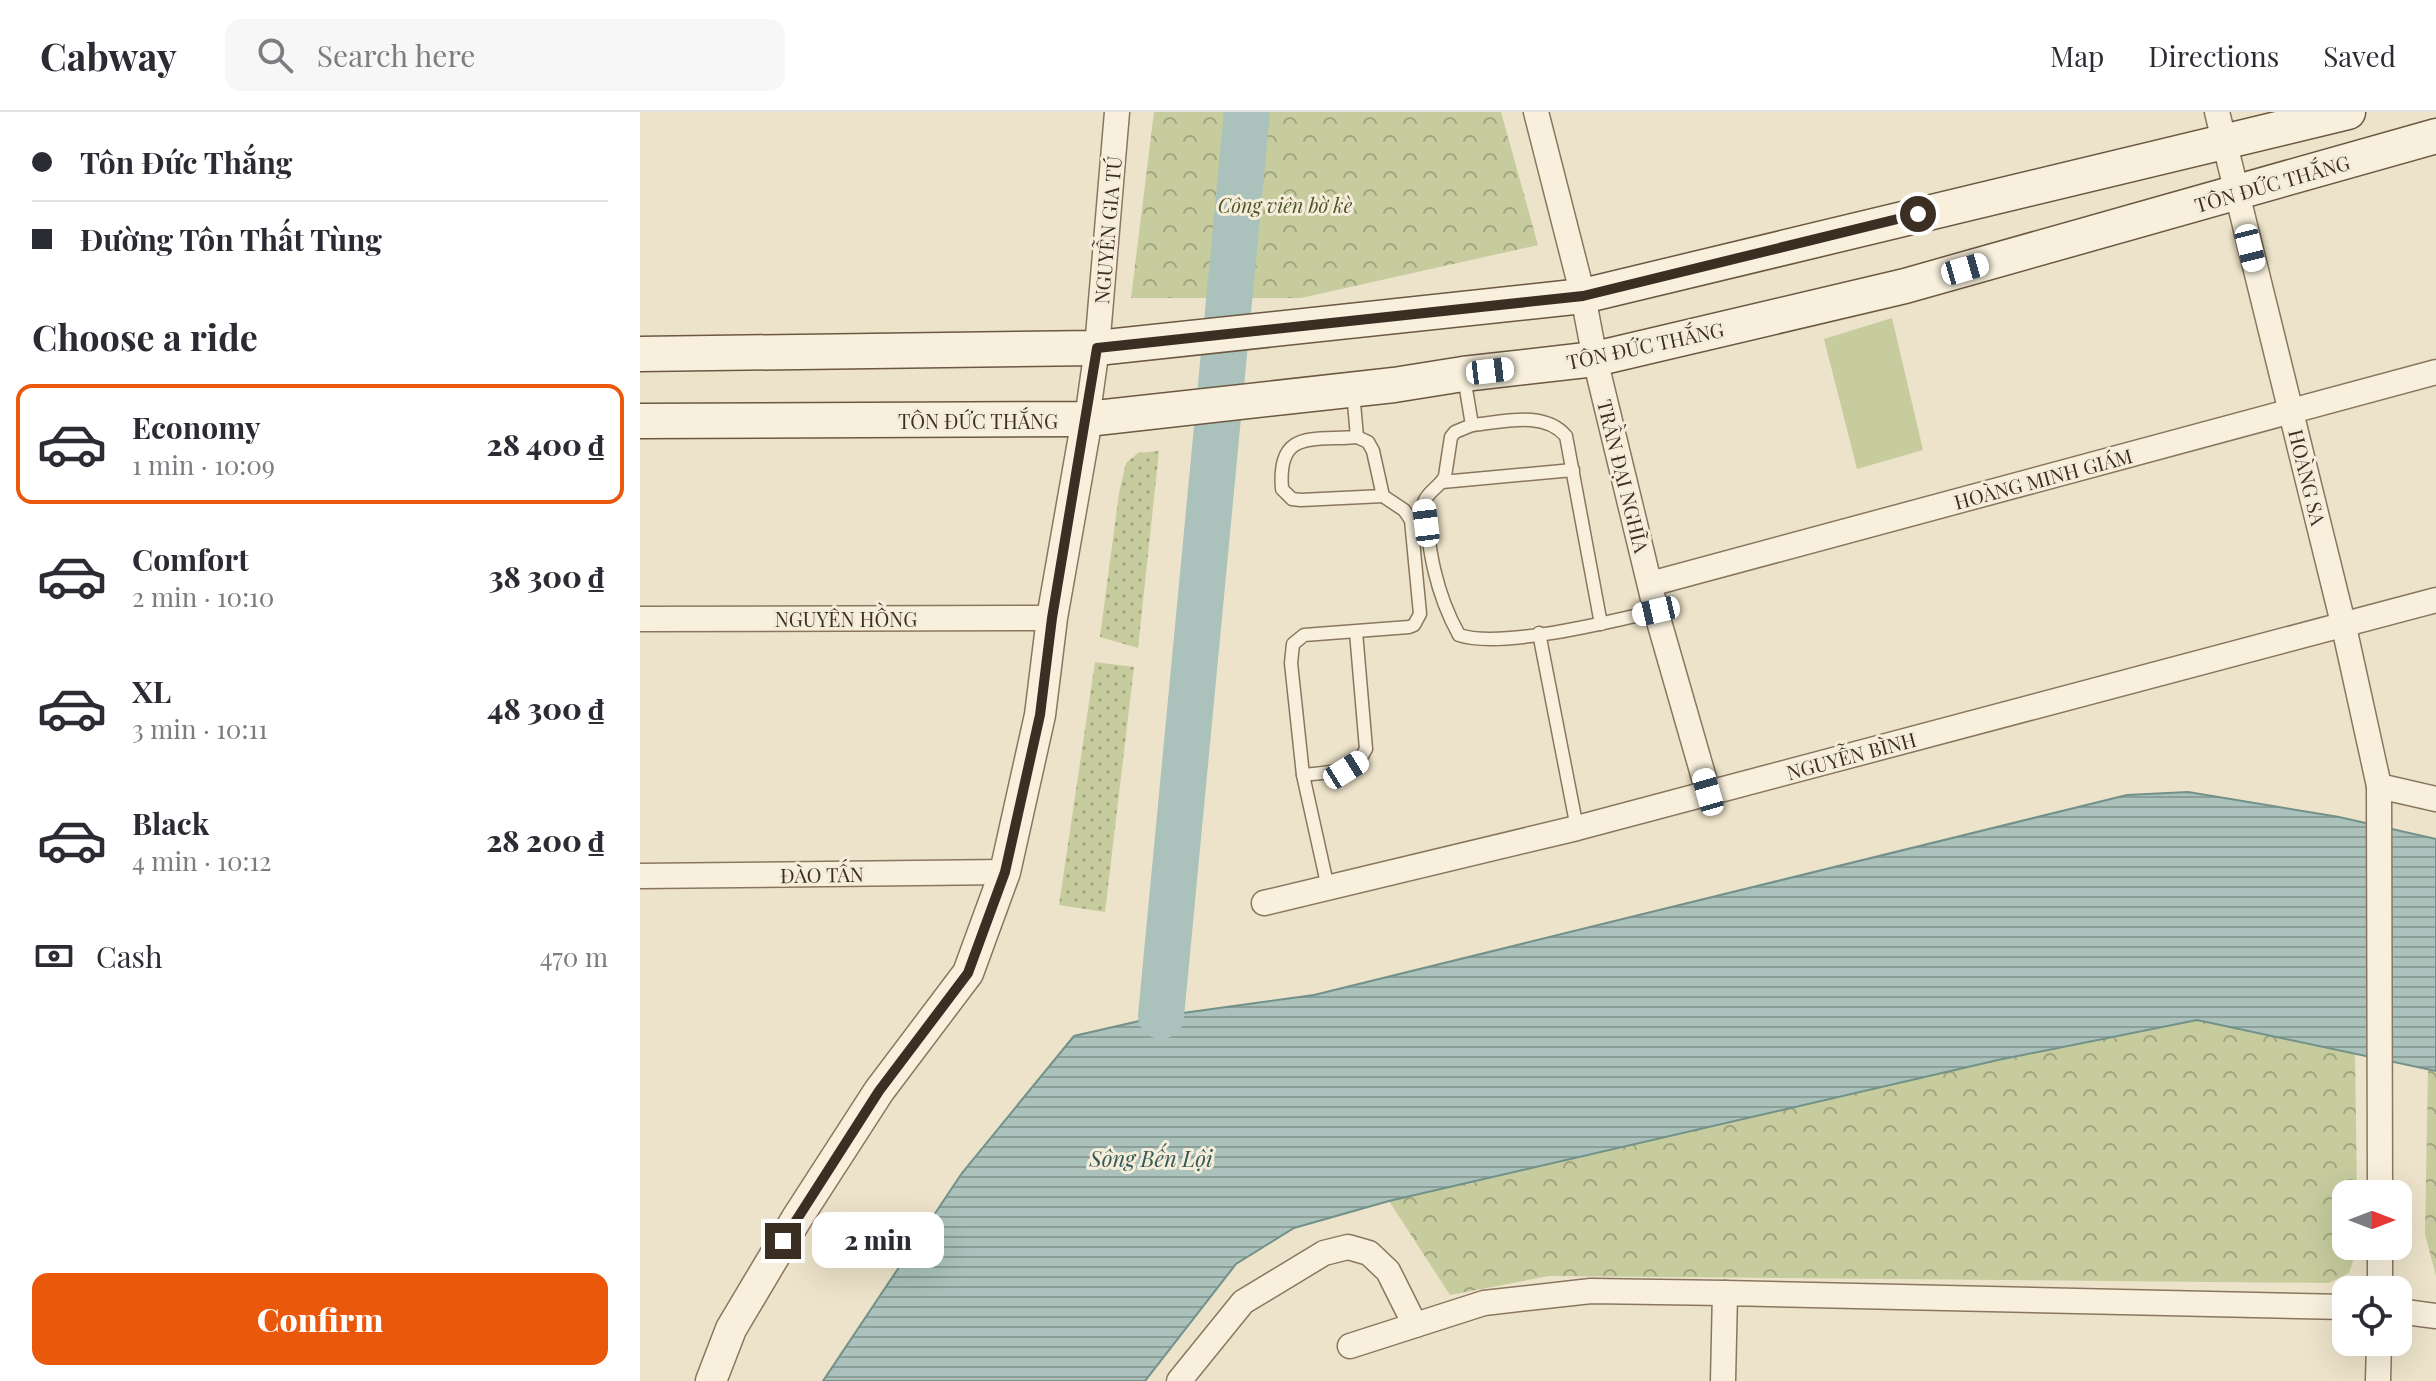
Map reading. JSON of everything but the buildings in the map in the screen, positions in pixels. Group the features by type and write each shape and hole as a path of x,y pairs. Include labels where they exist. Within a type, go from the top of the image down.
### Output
{"main road":[{"path":"640,354 1097,348 1583,296 2220,126 2348,112"},
{"name":"TÔN ĐỨC THẮNG","path":"640,421 1087,419 1595,359 1905,286 2436,136"}],"street":[{"name":"NGUYỄN GIA TÚ","path":"1087,419 1097,348 1117,112"},
{"name":"TRẦN ĐẠI NGHĨA","path":"1536,112 1583,296 1595,359 1656,611 1708,792"},
{"name":"HOÀNG SA","path":"2220,126 2292,411 2379,786 2380,1180"},
{"name":"HOÀNG MINH GIÁM","path":"1650,584 2436,372"},
{"path":"711,1381 731,1329 797,1218 879,1091 968,973 1005,872 1040,715 1052,618 1087,419"},
{"name":"NGUYỄN BÌNH","path":"1264,903 1577,828 2344,627 2436,600"},
{"name":"NGUYÊN HỒNG","path":"640,619 1052,618"},
{"path":"2379,786 2436,799"},
{"name":"ĐÀO TẤN","path":"640,876 1005,872"},
{"path":"1179,1381 1243,1302 1324,1253 1348,1247 1369,1253 1388,1271 1415,1325"},
{"path":"1350,1346 1484,1303 1591,1291 2332,1307"},
{"path":"1723,1381 1725,1293"},
{"path":"2412,1313 2436,1316"},
{"path":"2378,1381 2379,1356"}],"lane":[{"path":"1463,374 1472,425"},
{"path":"1353,389 1357,437"},
{"path":"1442,482 1451,437 1455,432 1472,425 1531,420 1557,425 1566,436 1601,624"},
{"path":"1328,888 1303,775 1291,663 1293,644 1304,635 1414,625 1420,614 1411,520 1404,510 1383,496 1292,499 1282,489 1280,468 1288,449 1298,442 1357,437 1368,442 1373,451 1383,496"},
{"path":"1573,470 1442,482 1428,493 1424,502 1431,566 1449,618 1459,635 1488,641 1601,624 1656,611"},
{"path":"1303,775 1346,770 1361,760 1366,749 1356,632"},
{"path":"1539,633 1577,828"}],"green space":[{"name":"Công viên bờ kè","path":"1154,112 1501,112 1538,245 1301,298 1131,298"},
{"path":"1892,318 1923,450 1857,469 1824,339"},
{"path":"1159,451 1138,648 1100,637 1119,493 1126,463 1138,453"},
{"path":"1095,662 1134,667 1105,912 1059,905"},
{"path":"2197,1020 2355,1052 2357,1180 2332,1180 2332,1260 2353,1260 2349,1273 2332,1276 2329,1283 1549,1276 1450,1295 1389,1201 1998,1060"},
{"path":"2428,1069 2436,1071 2436,1276 2425,1234"}],"water":[{"name":"Sông Bến Lội","path":"2188,792 2339,817 2436,839 2436,1071 2197,1020 1998,1060 1389,1201 1294,1228 1236,1264 1145,1381 823,1381 962,1173 1074,1036 1161,1016 1314,995 2127,795"}],"waterway":[{"path":"1161,1016 1247,112"}],"route":[{"path":"783,1241 879,1091 968,973 1005,872 1040,715 1052,618 1097,348 1583,296 1918,214"}]}
